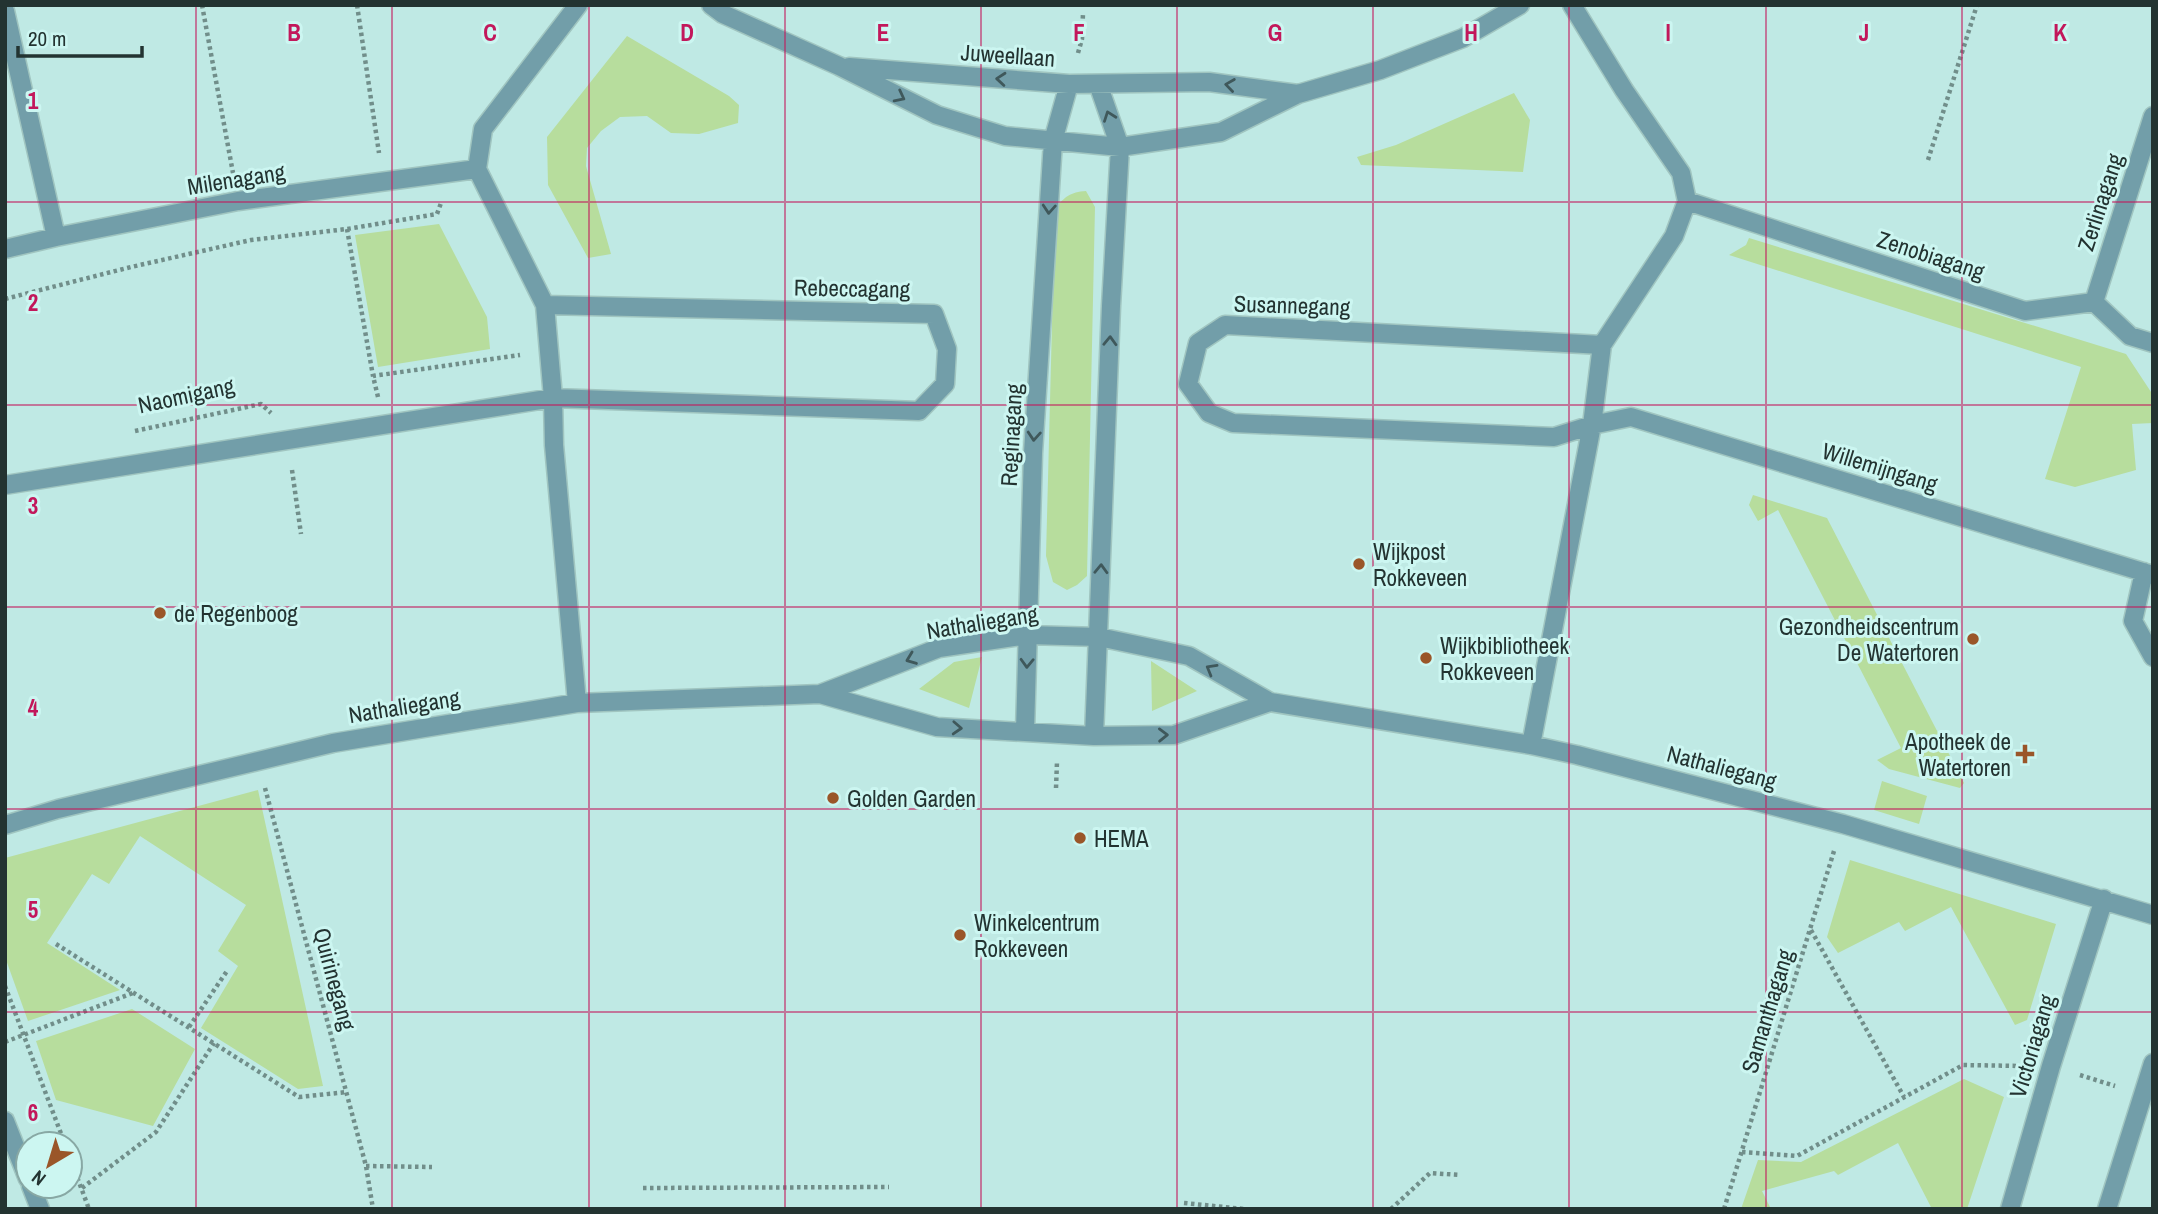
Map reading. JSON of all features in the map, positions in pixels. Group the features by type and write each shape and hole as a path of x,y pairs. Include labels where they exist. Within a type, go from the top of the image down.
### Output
{"street":[{"path":"578,5 483,129 477,169 545,305 554,445 578,703"},
{"name":"Juweellaan","path":"711,5 723,14 839,66 937,115 1005,136 1053,141"},
{"name":"Juweellaan","path":"1120,147 1221,132 1298,94 1380,70 1463,38 1520,5"},
{"path":"1531,745 1591,425 1602,345 1674,236 1687,201 1681,173 1624,90 1572,5"},
{"path":"5,11 56,237"},
{"name":"Juweellaan","path":"839,66 1069,85 1209,82 1298,94"},
{"path":"1094,736 1120,147 1098,84"},
{"name":"Reginagang","path":"1025,731 1033,453 1053,141 1069,85"},
{"name":"Zerlinagang","path":"2094,302 2153,116"},
{"path":"1053,141 1120,147"},
{"name":"Milenagang","path":"5,249 238,201 477,169"},
{"name":"Zenobiagang","path":"1687,201 2025,311 2094,302"},
{"path":"2094,302 2130,336 2153,343"},
{"name":"Rebeccagang","path":"545,305 934,314 947,349 945,383 919,411 553,398"},
{"name":"Susannegang","path":"1591,425 1554,437 1233,423 1209,413 1188,384 1198,343 1225,325 1602,345"},
{"path":"5,485 553,398"},
{"name":"Willemijngang","path":"1591,425 1631,417 2148,573"},
{"path":"2148,573 2133,621 2153,657"},
{"name":"Nathaliegang","path":"820,694 939,648 1028,635 1098,637 1188,656 1270,702 1531,745 1590,758 1843,824 2153,915"},
{"name":"Nathaliegang","path":"5,825 58,809 333,743 578,703 820,694 937,727 1094,736 1174,735 1270,702"},
{"name":"Victoriagang","path":"2010,1209 2051,1066 2104,899"},
{"path":"2107,1209 2153,1063"},
{"path":"5,1121 14,1144"}],"path":[{"path":"202,5 238,201"},
{"path":"357,5 384,182"},
{"path":"1928,160 1977,5"},
{"path":"1082,39 1083,13"},
{"path":"5,299 251,240 347,229 438,214 452,173"},
{"path":"347,229 379,403"},
{"path":"373,376 549,350"},
{"name":"Naomigang","path":"126,433 261,404 278,418 287,440"},
{"path":"287,440 301,534"},
{"name":"Quirinegang","path":"257,761 347,1092 366,1166 373,1209"},
{"name":"Samanthagang","path":"1724,1209 1843,824"},
{"path":"1810,929 1904,1097"},
{"path":"56,944 299,1097 347,1092"},
{"path":"189,1027 228,971"},
{"path":"5,986 60,1130"},
{"path":"5,1042 134,993"},
{"path":"84,1186 156,1132 214,1043"},
{"path":"1742,1152 1797,1156 1963,1065 2051,1066 2143,1095"},
{"path":"366,1166 432,1167"},
{"path":"1391,1209 1430,1173 1460,1175"},
{"path":"643,1188 889,1187"},
{"path":"1184,1203 1244,1209"}],"green space":[{"path":"627,36 729,96 739,105 738,123 699,134 671,133 647,116 620,117 601,131 587,148 586,166 611,254 588,258 548,185 547,137"},
{"path":"1514,93 1530,120 1523,172 1361,165 1357,157 1396,145"},
{"path":"1086,191 1095,207 1087,576 1067,590 1053,582 1046,556 1055,208 1068,196"},
{"path":"439,224 487,317 490,349 378,367 355,235"},
{"path":"1749,238 2126,354 2153,395 2153,423 2132,424 2136,470 2075,487 2045,479 2081,367 1729,255 1746,245"},
{"path":"1753,495 1827,518 1964,783 1960,788 1889,769 1877,760 1901,748 1778,510 1758,521 1749,505"},
{"path":"982,657 969,708 919,689 954,662"},
{"path":"1151,661 1197,691 1152,711"},
{"path":"1882,781 1927,796 1919,824 1874,810"},
{"path":"258,790 323,1086 298,1089 201,1028 238,966 218,951 246,905 140,836 109,884 92,874 47,943 120,990 28,1021 5,957 5,858"},
{"path":"1850,860 2056,924 2027,1020 2015,1025 1951,907 1905,931 1899,922 1838,953 1827,937"},
{"path":"132,1009 195,1049 153,1126 56,1100 36,1041"},
{"path":"1964,1079 2004,1097 1967,1209 1932,1209 1898,1143 1838,1175 1834,1171 1762,1191 1771,1209 1741,1209 1758,1160 1801,1162"}],"place":[{"name":"Wijkpost Rokkeveen","path":"1359,564"},
{"name":"de Regenboog","path":"160,613"},
{"name":"Gezondheidscentrum De Watertoren","path":"1973,639"},
{"name":"Wijkbibliotheek Rokkeveen","path":"1426,658"},
{"name":"Apotheek de Watertoren","path":"2025,754"},
{"name":"Golden Garden","path":"833,798"},
{"name":"HEMA","path":"1080,838"},
{"name":"Winkelcentrum Rokkeveen","path":"960,935"}]}
